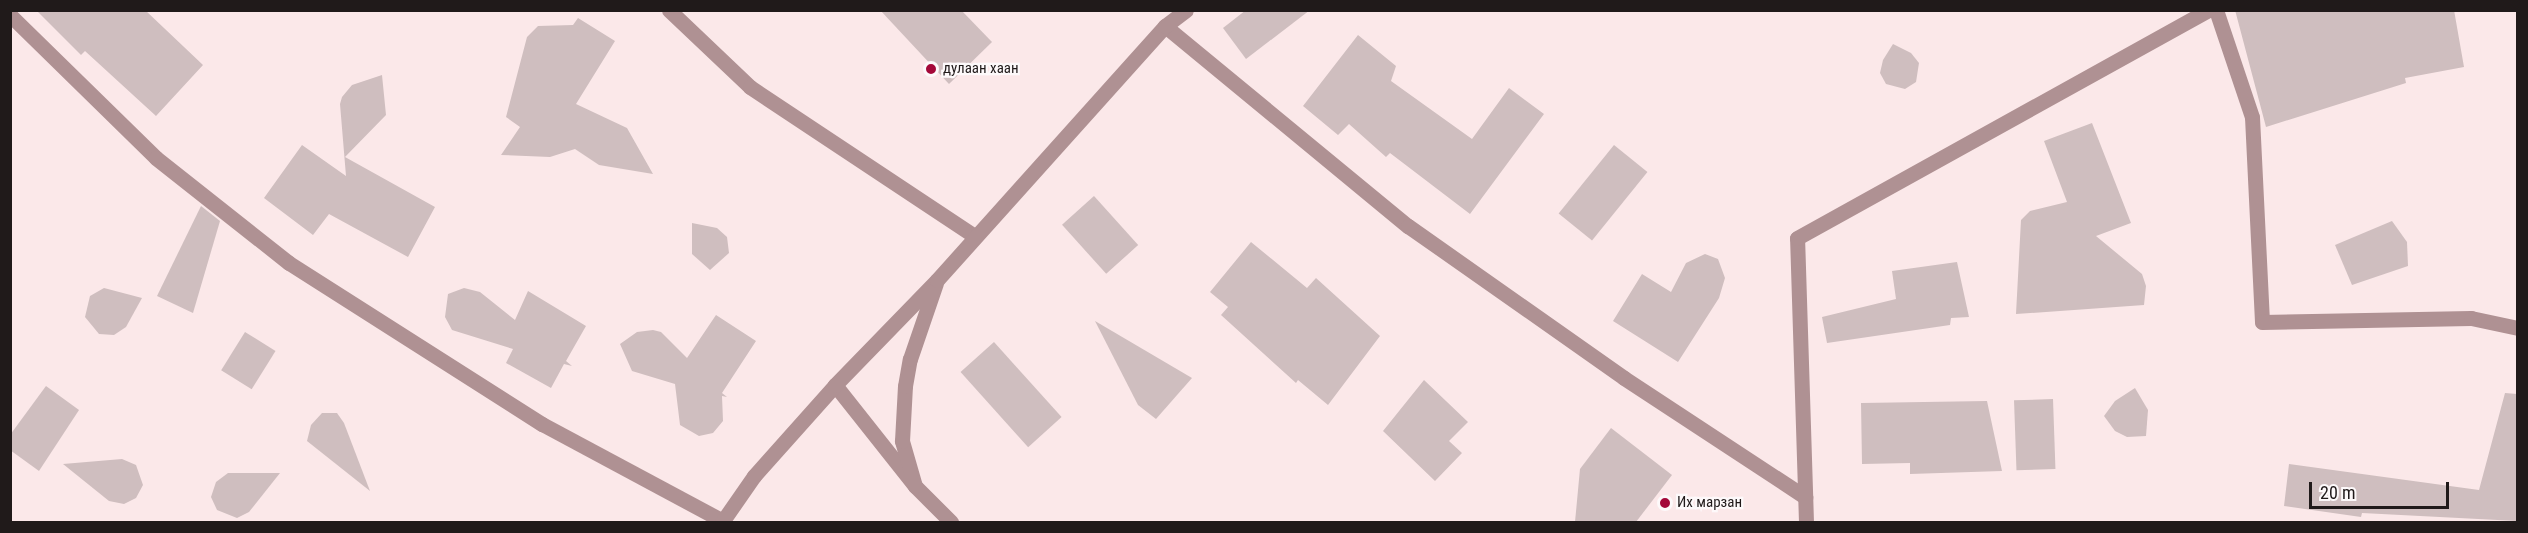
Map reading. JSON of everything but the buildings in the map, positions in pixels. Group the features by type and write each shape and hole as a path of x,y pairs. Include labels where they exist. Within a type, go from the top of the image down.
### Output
{"street":[{"path":"669,10 750,87 974,236"},
{"path":"10,15 156,158 289,263 542,424 723,521 754,476 835,385 937,280 974,236 1165,26 1186,10"},
{"path":"1806,522 1797,238 2208,10"},
{"path":"2216,10 2252,117 2262,322 2471,318 2517,328"},
{"path":"1165,26 1408,226 1624,378 1805,497"},
{"path":"915,486 902,441 905,386 910,359 937,280"},
{"path":"835,385 915,486 951,522"}],"place":[{"name":"дулаан хаан","path":"931,69"},
{"name":"Их марзан","path":"1665,503"}]}
